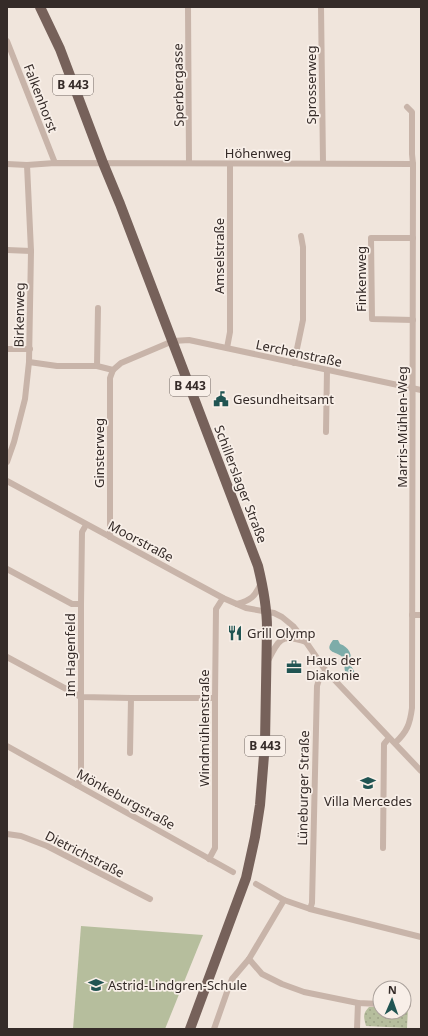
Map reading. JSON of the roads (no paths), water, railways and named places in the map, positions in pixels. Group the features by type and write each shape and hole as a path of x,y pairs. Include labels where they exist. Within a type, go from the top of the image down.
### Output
{"main road":[{"name":"B 443","path":"40,7 60,49 103,163"},
{"name":"Schillerslager Straße","path":"103,163 173,341 258,566 267,612"},
{"name":"B 443","path":"190,1029 246,878 251,858 260,805 264,762 267,612"}],"street":[{"name":"Sperbergasse","path":"188,7 189,163"},
{"name":"Sprosserweg","path":"321,7 322,164"},
{"name":"Falkenhorst","path":"7,40 55,163"},
{"name":"Marris-Mühlen-Weg","path":"395,743 404,735 411,718 412,708 414,164 412,154 412,112 407,107"},
{"name":"Höhenweg","path":"7,164 414,164"},
{"name":"Amselstraße","path":"227,348 230,332 230,164"},
{"name":"Birkenweg","path":"7,462 14,442 25,399 30,349 31,251 27,165"},
{"path":"294,363 303,320 303,247 301,236"},
{"name":"Finkenweg","path":"413,238 371,238 372,319 413,320"},
{"path":"7,250 31,251"},
{"path":"413,264 421,264"},
{"path":"97,366 98,308"},
{"name":"Lerchenstraße","path":"173,341 189,340 421,390"},
{"path":"29,362 57,366 97,366 113,370 121,363 173,341"},
{"path":"7,349 30,349"},
{"name":"Ginsterweg","path":"110,537 110,378 113,370"},
{"path":"326,432 327,370"},
{"name":"Moorstraße","path":"7,481 223,598 246,608 267,612"},
{"name":"Im Hagenfeld","path":"77,785 81,778 82,532 86,525"},
{"path":"7,569 72,604 81,604"},
{"path":"237,604 247,601 253,597 262,581"},
{"name":"Windmühlenstraße","path":"209,859 215,848 216,609 223,598"},
{"path":"267,612 282,618 293,626 326,670 421,771"},
{"path":"412,615 421,615"},
{"path":"267,662 278,643 283,640 288,638 306,642"},
{"path":"7,657 81,697 215,698"},
{"name":"Lüneburger Straße","path":"310,909 312,903 317,686 320,676 326,670"},
{"path":"130,753 131,698"},
{"path":"383,848 384,744 389,738"},
{"name":"Mönkeburgstraße","path":"7,746 233,872"},
{"name":"Dietrichstraße","path":"7,834 21,836 47,846 150,899"},
{"path":"256,884 284,900 310,909 421,937"},
{"path":"214,1029 226,992 232,979 248,959 284,900"},
{"path":"248,959 262,974 282,984 304,992 358,1003 372,1004"},
{"path":"357,1029 358,1003"}],"water":[{"path":"333,640 338,640 340,644 346,647 350,652 350,664 355,673 349,674 345,671 343,658 330,650 329,648"}],"place":[{"name":"Gesundheitsamt","path":"221,399"},
{"name":"Grill Olymp","path":"235,633"},
{"name":"Haus der Diakonie","path":"294,667"},
{"name":"Villa Mercedes","path":"368,783"},
{"name":"Astrid-Lindgren-Schule","path":"96,985"}]}
